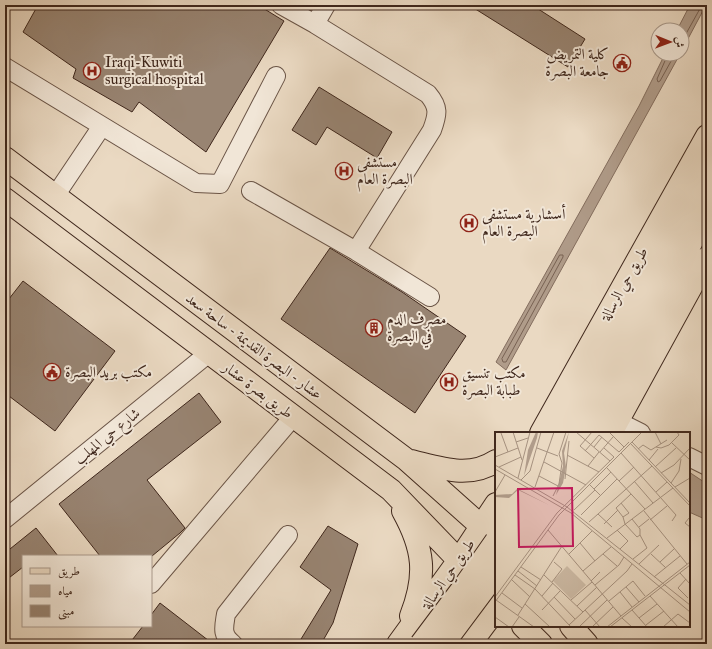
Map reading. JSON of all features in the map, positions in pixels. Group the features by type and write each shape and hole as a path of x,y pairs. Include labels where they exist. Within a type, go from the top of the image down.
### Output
{"main road":[{"name":"طريق حي الرسالة","path":"540,430 707,136"},
{"name":"عشار - البصرة القديمة - ساحة سعد","path":"5,158 407,460 491,536"},
{"name":"طريق حي الرسالة","path":"566,432 605,364 664,252 707,176"},
{"name":"طريق بصرة عشار","path":"5,199 390,490 495,598"},
{"path":"588,432 707,213"},
{"path":"614,427 707,258"},
{"path":"407,460 443,469 472,471 488,466 495,462"},
{"path":"390,490 404,513 416,539 422,566 422,579 407,643"},
{"name":"طريق حي الرسالة","path":"407,643 466,584 491,536 495,510"},
{"name":"طريق حي الرسالة","path":"407,643 459,560 491,536"},
{"path":"443,644 495,574"},
{"path":"470,644 495,610"},
{"path":"524,627 541,644"}],"street":[{"path":"281,5 315,24 428,94 435,103 437,116 432,130 356,251"},
{"path":"315,24 326,5"},
{"path":"5,67 196,183 220,184 276,76"},
{"path":"55,196 102,126"},
{"path":"251,191 356,251 430,297"},
{"name":"شارع حي المهلب","path":"5,518 209,353"},
{"path":"152,583 293,417"},
{"path":"614,427 636,432"},
{"path":"690,458 707,466"},
{"path":"233,644 228,640 223,631 226,614 288,535"}],"water":[{"path":"690,5 706,5 690,35 690,22 681,22"},
{"path":"661,62 676,62 506,370 496,362 639,106"},
{"path":"690,473 707,484 707,520 690,512"}],"building":[{"path":"38,5 258,5 284,21 206,152 139,102 132,112 73,78 76,69 23,32"},
{"path":"469,5 532,5 585,39 568,67"},
{"path":"319,87 392,132 377,158 327,127 316,145 292,130"},
{"name":"مصرف الدم في البصرة","path":"330,248 402,292 466,336 415,413 281,319"},
{"name":"مكتب بريد البصرة","path":"23,281 115,351 55,431 5,393 5,304"},
{"path":"199,393 221,422 147,480 185,528 152,556 99,555 59,504"},
{"path":"328,526 358,544 333,623 321,644 298,644 331,590 300,567"},
{"path":"36,528 57,555 22,555 22,568 5,581 5,553"},
{"path":"160,603 213,644 129,644 142,627 152,627 152,614"}],"place":[{"name":"كلية التمريض جامعة البصرة","path":"622,63"},
{"name":"Iraqi-Kuwiti surgical hospital","path":"92,71"},
{"name":"مستشفى البصرة العام","path":"344,171"},
{"name":"أسشارية مستشفى البصرة العام","path":"469,223"},
{"name":"مصرف الدم في البصرة","path":"374,328"},
{"name":"مكتب بريد البصرة","path":"52,372"},
{"name":"مكتب تنسيق طبابة البصرة","path":"449,382"}]}
